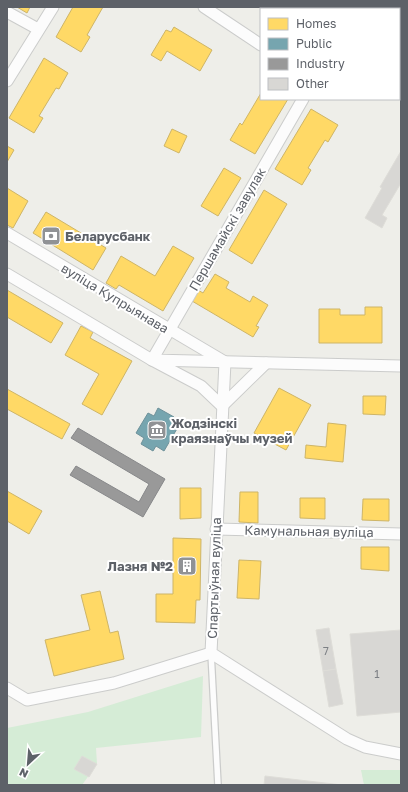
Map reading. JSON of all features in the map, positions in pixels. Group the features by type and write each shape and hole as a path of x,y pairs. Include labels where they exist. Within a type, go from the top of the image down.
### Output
{"street":[{"path":"7,81 53,7"},
{"path":"204,7 260,44"},
{"path":"7,12 38,30"},
{"name":"Першамайскі завулак","path":"152,360 302,100"},
{"name":"вуліца Купрыянава","path":"7,233 225,362"},
{"name":"вуліца Купрыянава","path":"7,274 152,360 201,386 222,406"},
{"name":"вуліца Купрыянава","path":"152,360 401,366"},
{"name":"Спартыўная вуліца","path":"225,362 211,653 347,739 365,747 401,754"},
{"path":"222,406 266,363"},
{"name":"Камунальная вуліца","path":"216,529 401,534"},
{"path":"7,688 27,700 114,683 211,653"}],"lane":[{"path":"211,653 218,785"}],"green space":[{"path":"203,676 201,737 96,748 97,764 82,785 7,785 7,728 88,712"},
{"path":"361,770 401,770 401,785 364,785"}],"building: Homes":[{"path":"17,7 30,7 27,13"},
{"path":"73,7 103,7 87,35 90,37 81,52 56,37"},
{"path":"174,27 212,50 200,71 167,51 161,61 151,55 166,30 171,32"},
{"path":"44,58 68,73 59,89 56,88 39,116 43,118 34,133 9,118"},
{"path":"260,95 260,100 287,100 255,154 230,140 240,123 242,125"},
{"path":"311,109 338,125 328,142 325,140 308,168 311,170 302,185 275,169"},
{"path":"172,129 187,136 179,153 164,146"},
{"path":"7,146 14,150 7,162"},
{"path":"224,168 241,178 218,216 201,206"},
{"path":"7,188 28,201 13,228 7,225"},
{"path":"264,190 287,204 252,264 229,250"},
{"path":"46,212 106,248 93,270 33,233"},
{"path":"173,246 194,258 163,311 119,285 116,289 106,283 121,256 155,276"},
{"path":"215,274 229,282 226,288 250,302 253,296 268,305 256,326 259,327 253,337 192,301 198,290 203,293"},
{"path":"7,290 63,323 51,343 7,317"},
{"path":"365,307 382,307 382,343 319,343 319,309 340,309 340,315 365,315"},
{"path":"81,326 93,332 90,338 132,361 102,415 82,404 99,374 65,355"},
{"path":"279,388 311,405 286,450 254,433"},
{"path":"7,389 70,424 62,439 7,409"},
{"path":"363,396 386,396 385,415 363,414"},
{"path":"328,423 346,425 343,462 305,458 306,445 326,447"},
{"path":"180,488 201,488 201,518 180,519"},
{"path":"7,491 42,511 29,534 7,521"},
{"path":"240,492 258,492 258,523 239,522"},
{"path":"300,498 325,498 325,519 300,518"},
{"path":"363,499 389,499 389,521 362,520"},
{"name":"Лазня №2","path":"173,538 201,539 200,600 196,600 195,623 156,622 156,594 173,594"},
{"path":"361,547 389,547 389,571 361,569"},
{"path":"239,560 261,561 259,599 237,598"},
{"path":"100,591 110,633 118,631 124,659 54,676 45,640 90,630 81,595"}],"building: Public":[{"name":"Жодзінскі краязнаўчы музей","path":"158,408 174,417 171,422 178,427 164,451 156,446 153,451 141,444 144,438 136,433 148,413 154,416"}],"building: Industry":[{"path":"78,428 165,479 143,517 70,475 76,466 139,502 149,484 71,438"}],"building: Other":[{"path":"401,151 401,183 382,215 387,218 382,228 365,218 382,188 380,187"},
{"path":"329,628 336,669 323,671 316,630"},
{"path":"401,630 401,712 357,716 350,634"},
{"path":"336,669 343,704 329,707 323,671"},
{"path":"82,756 97,764 89,777 74,769"},
{"path":"265,776 342,785 264,785"}],"place":[{"name":"Беларусбанк","path":"51,236"},
{"name":"Жодзінскі краязнаўчы музей","path":"157,430"},
{"name":"Лазня №2","path":"187,566"}]}
